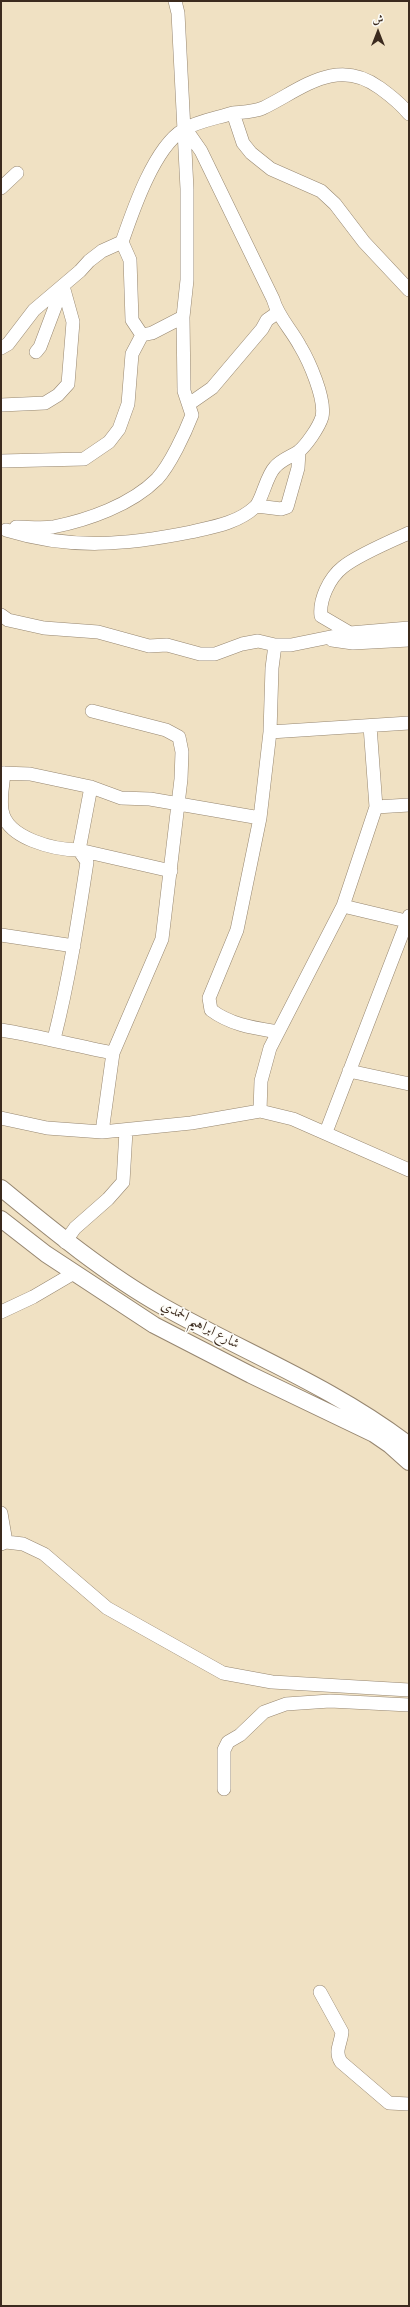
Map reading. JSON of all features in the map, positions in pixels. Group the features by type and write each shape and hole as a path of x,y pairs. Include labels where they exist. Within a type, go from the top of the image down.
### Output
{"main road":[{"name":"شارع ابراهيم الحمدي","path":"1,1188 65,1242 163,1307 349,1404 409,1445"},
{"path":"19,1234 34,1216"},
{"name":"شارع ابراهيم الحمدي","path":"1,1219 19,1234 74,1273 154,1325 339,1419 374,1434 390,1445 409,1462"},
{"path":"339,1419 349,1404"}],"street":[{"path":"3,530 16,527 51,527 96,515 132,497 156,479 168,464 192,415 190,404 184,391 183,317 187,273 185,128 175,1"},
{"path":"142,335 132,320 130,260 122,242 135,204 150,175 167,145 185,128 233,113 262,108 310,82 337,74 360,76 368,79 402,105 409,114"},
{"path":"233,113 243,143 251,153 271,168 321,191 335,204 364,242 409,290"},
{"path":"3,530 47,539 116,544 146,541 212,528 238,519 256,506 274,467 299,451 322,417 322,404 315,379 300,346 277,313 273,299 201,151 185,128"},
{"path":"1,188 17,173"},
{"path":"1,348 8,344 34,310 102,251 122,242"},
{"path":"36,352 40,347 63,286"},
{"path":"1,405 45,403 58,395 68,384 73,322 63,286"},
{"path":"190,404 212,388 262,329 267,320 277,313"},
{"path":"142,335 152,333 183,317"},
{"path":"1,461 84,459 109,442 119,428 128,404 132,354 142,335"},
{"path":"256,506 281,509 287,507 298,468 299,451"},
{"path":"409,533 342,567 332,580 320,605 321,616 352,638 409,628"},
{"path":"1,615 8,620 44,628 98,632 149,646 167,645 200,654 215,654 242,644 258,641 274,645 291,645 318,639 352,638 409,640"},
{"path":"274,645 270,732 260,818 237,930 209,998 211,1010 220,1017 235,1024 278,1032"},
{"path":"92,711 166,730 179,737 182,752 171,871 162,940 113,1053 102,1132"},
{"path":"270,732 409,723"},
{"path":"260,1111 261,1081 270,1048 343,906 376,807 370,726"},
{"path":"171,871 80,850 64,850 28,839 10,825 2,812 3,773 30,774 91,787 121,798 150,799 260,818"},
{"path":"54,1039 64,999 74,946 87,862 80,850 91,787"},
{"path":"376,807 409,805"},
{"path":"326,1132 407,919 343,906"},
{"path":"1,935 74,946"},
{"path":"1,1030 54,1039 113,1053"},
{"path":"349,1071 409,1084"},
{"path":"4,1122 47,1128 102,1132 126,1131 191,1123 260,1111 293,1119 326,1132 397,1167 409,1170"},
{"path":"65,1242 75,1228 108,1199 124,1182 126,1131"},
{"path":"1,1312 33,1297 74,1273"},
{"path":"1,1513 4,1543 23,1544 44,1554 108,1608 223,1673 272,1682 409,1690"},
{"path":"224,1790 224,1750 228,1742 240,1735 264,1712 286,1704 330,1701 409,1705"},
{"path":"320,1992 342,2032 337,2049 341,2062 389,2103 409,2104"}]}
